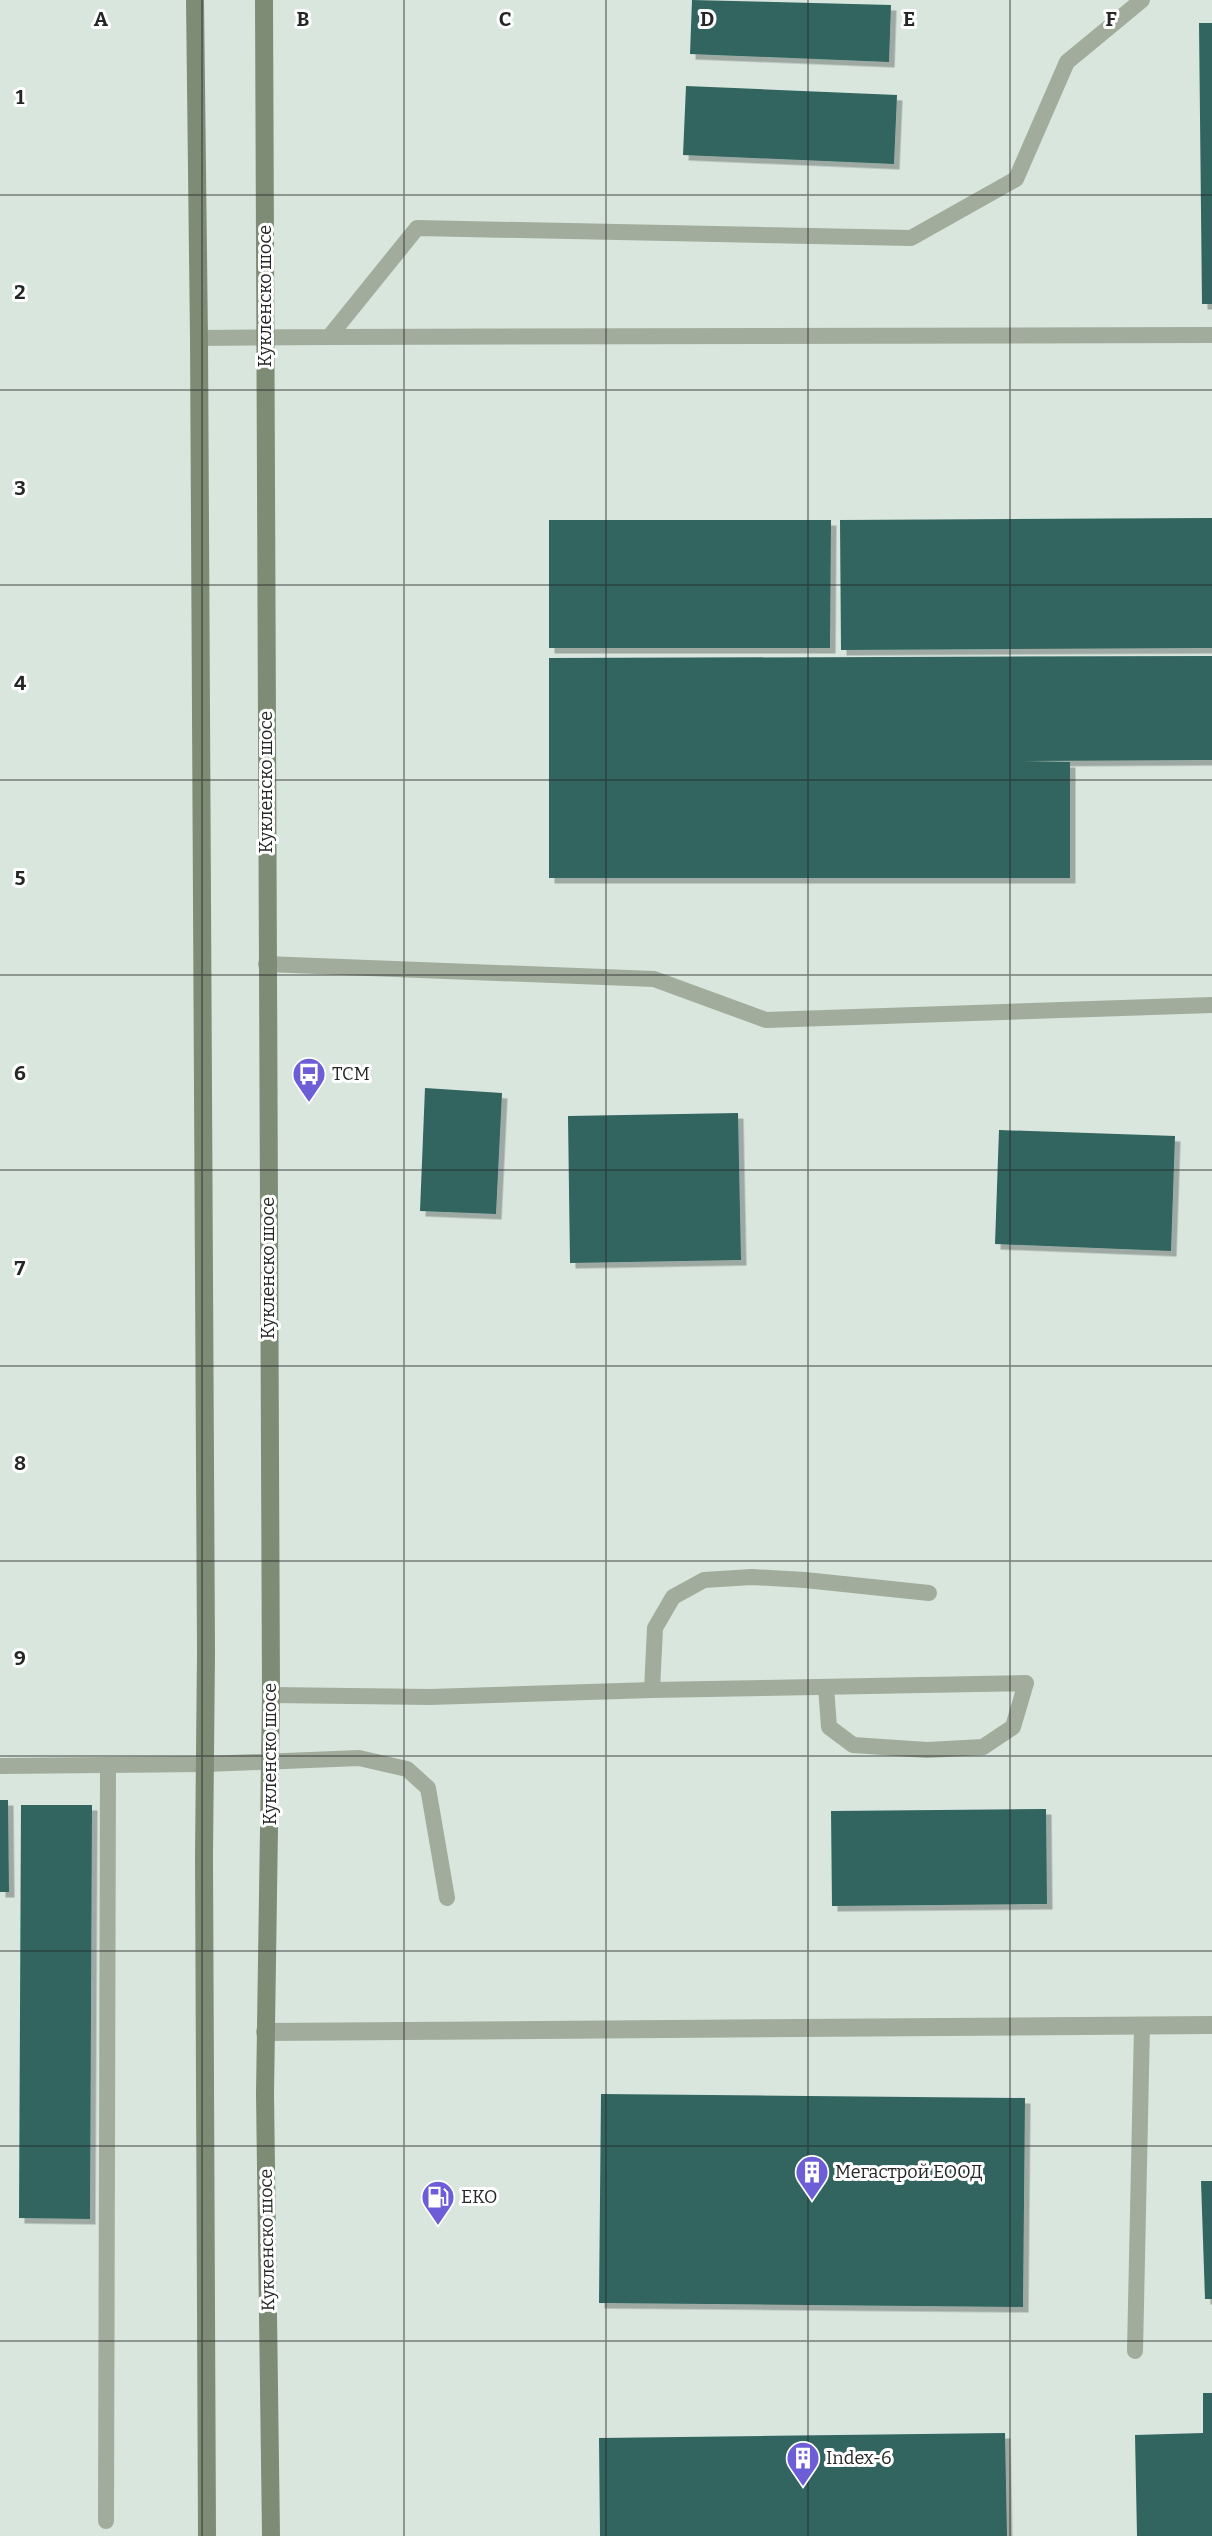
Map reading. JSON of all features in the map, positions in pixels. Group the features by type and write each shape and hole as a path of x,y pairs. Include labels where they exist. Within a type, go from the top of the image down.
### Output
{"main road":[{"path":"195,0 207,1764 204,1856 207,2536"},
{"name":"Кукленско шосе","path":"264,0 266,964 271,1695 265,2032 271,2536"}],"street":[{"path":"265,2032 1212,2025"}],"lane":[{"path":"329,337 417,228 912,238 1016,179 1067,62 1142,0"},
{"path":"199,338 266,336 1212,335"},
{"path":"266,964 654,979 766,1020 1212,1005"},
{"path":"652,1690 655,1628 673,1597 704,1580 752,1577 805,1580 929,1593"},
{"path":"271,1695 430,1697 652,1690 1026,1683 1013,1727 983,1747 927,1750 854,1745 829,1727 826,1687"},
{"path":"0,1766 207,1764 359,1758 407,1768 428,1788 447,1898"},
{"path":"106,2521 108,1765"},
{"path":"1135,2351 1142,2026"}],"shaded area":[{"path":"0,0 1212,0 1212,2536 0,2536"}],"building":[{"path":"692,0 891,5 889,62 690,54"},
{"path":"1199,23 1212,23 1212,304 1202,304"},
{"path":"686,86 897,95 894,164 683,155"},
{"path":"1212,518 1212,648 841,650 840,520"},
{"path":"549,520 831,520 830,648 549,648"},
{"path":"1212,656 1212,760 1023,761 1070,762 1070,878 549,878 549,658"},
{"path":"425,1088 502,1093 496,1214 420,1211"},
{"path":"738,1113 741,1260 570,1263 568,1116"},
{"path":"999,1130 1175,1136 1171,1251 995,1244"},
{"path":"0,1800 8,1800 9,1892 0,1892"},
{"path":"21,1805 92,1805 90,2219 19,2218"},
{"path":"1046,1809 1047,1904 832,1906 831,1811"},
{"name":"Мегастрой ЕООД","path":"601,2094 1025,2098 1023,2307 599,2303"},
{"path":"1201,2181 1212,2181 1212,2299 1205,2299"},
{"path":"1203,2393 1212,2393 1212,2536 1137,2536 1135,2435 1203,2433"},
{"name":"Index-6","path":"1005,2433 1007,2536 600,2536 599,2438"}],"place":[{"name":"ТСМ","path":"309,1103"},
{"name":"Мегастрой ЕООД","path":"812,2201"},
{"name":"EKO","path":"438,2226"},
{"name":"Index-6","path":"803,2487"}]}
